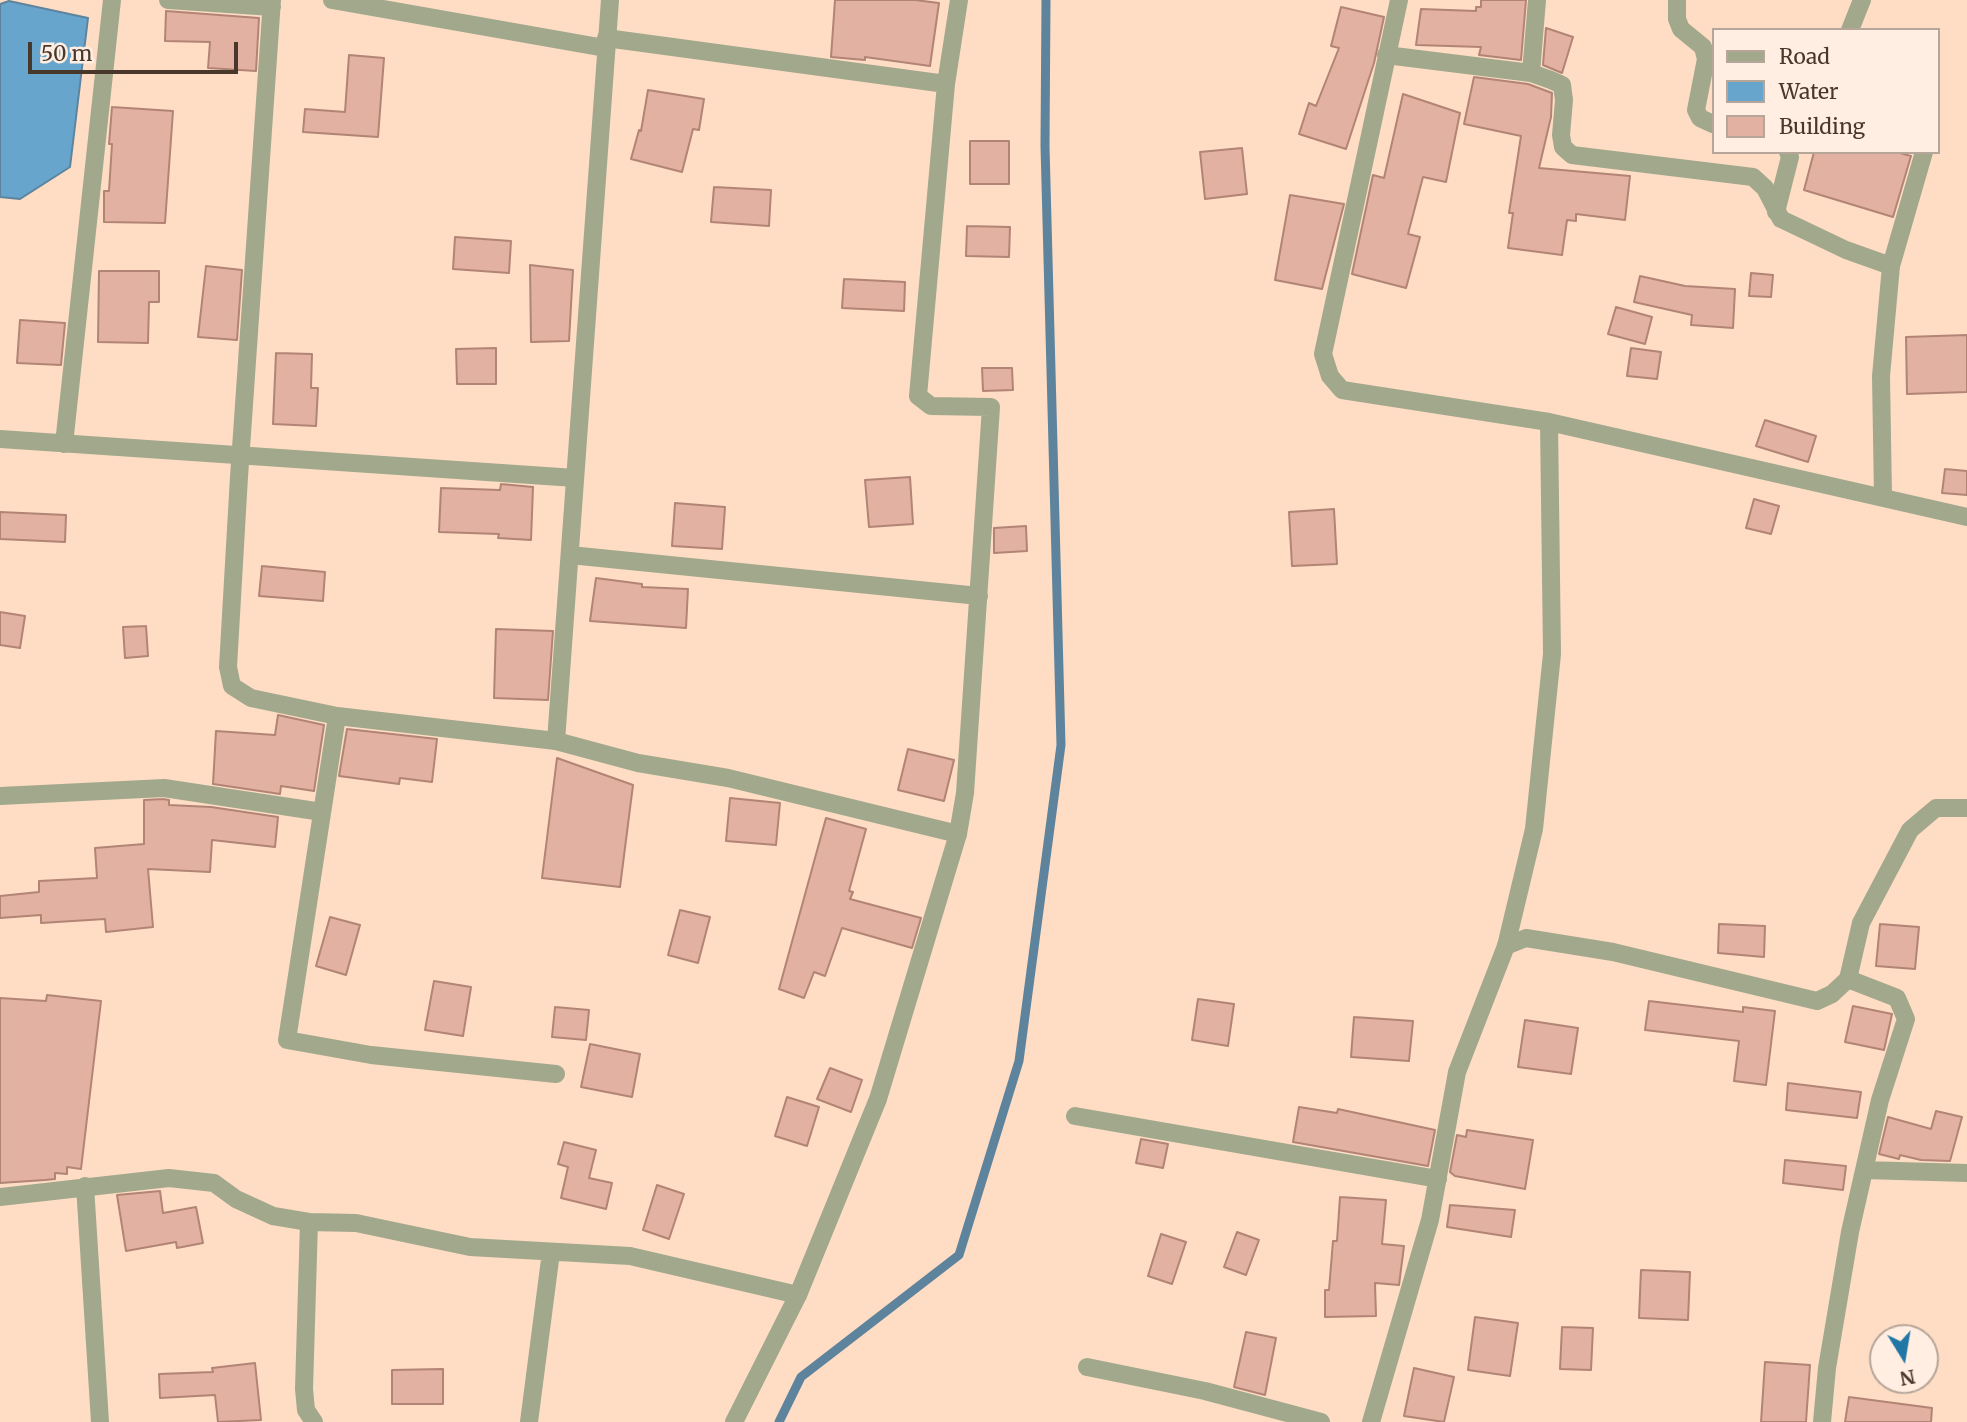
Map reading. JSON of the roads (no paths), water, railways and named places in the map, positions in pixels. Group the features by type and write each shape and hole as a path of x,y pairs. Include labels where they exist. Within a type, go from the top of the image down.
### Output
{"street":[{"path":"64,444 112,0"},
{"path":"168,0 272,4 240,456 228,667 232,687 251,698 337,716 556,741 638,763 728,778 958,834"},
{"path":"331,0 606,43 946,84"},
{"path":"556,741 610,0"},
{"path":"734,1422 798,1295 878,1099 958,834 965,793 990,407 931,406 918,396 946,84 959,0"},
{"path":"1399,0 1323,354 1330,376 1342,390 1549,422 1967,517"},
{"path":"1531,73 1537,0"},
{"path":"1677,0 1677,19 1681,29 1703,47 1707,85 1696,110 1700,118 1712,124"},
{"path":"1851,28 1861,0"},
{"path":"1386,55 1531,73 1562,85 1564,100 1561,135 1563,147 1572,155 1753,177 1765,188 1776,212 1789,224 1891,266"},
{"path":"1776,212 1789,154"},
{"path":"1883,497 1881,376 1891,266 1923,154"},
{"path":"1371,1422 1430,1220 1457,1072 1506,946 1534,829 1552,654 1549,422"},
{"path":"0,439 575,478"},
{"path":"570,555 979,596"},
{"path":"337,716 288,1040 371,1055 556,1074"},
{"path":"0,796 164,788 322,812"},
{"path":"1506,946 1527,938 1612,952 1817,1001 1832,994 1848,979 1861,922 1910,830 1936,808 1967,808"},
{"path":"1822,1422 1827,1368 1850,1232 1881,1100 1906,1018 1897,998 1848,979"},
{"path":"1075,1116 1437,1180"},
{"path":"1864,1170 1967,1173"},
{"path":"0,1198 169,1178 214,1183 236,1199 272,1216 309,1222 356,1223 470,1247 630,1256 798,1295"},
{"path":"85,1186 100,1422"},
{"path":"309,1222 304,1388 306,1410 314,1422"},
{"path":"529,1422 551,1252"},
{"path":"1087,1367 1205,1391 1321,1422"}],"water":[{"path":"9,1 88,18 70,167 20,199 0,197 0,4"}],"waterway":[{"path":"779,1422 801,1377 959,1255 1019,1061 1061,745 1045,146 1046,0"}]}
